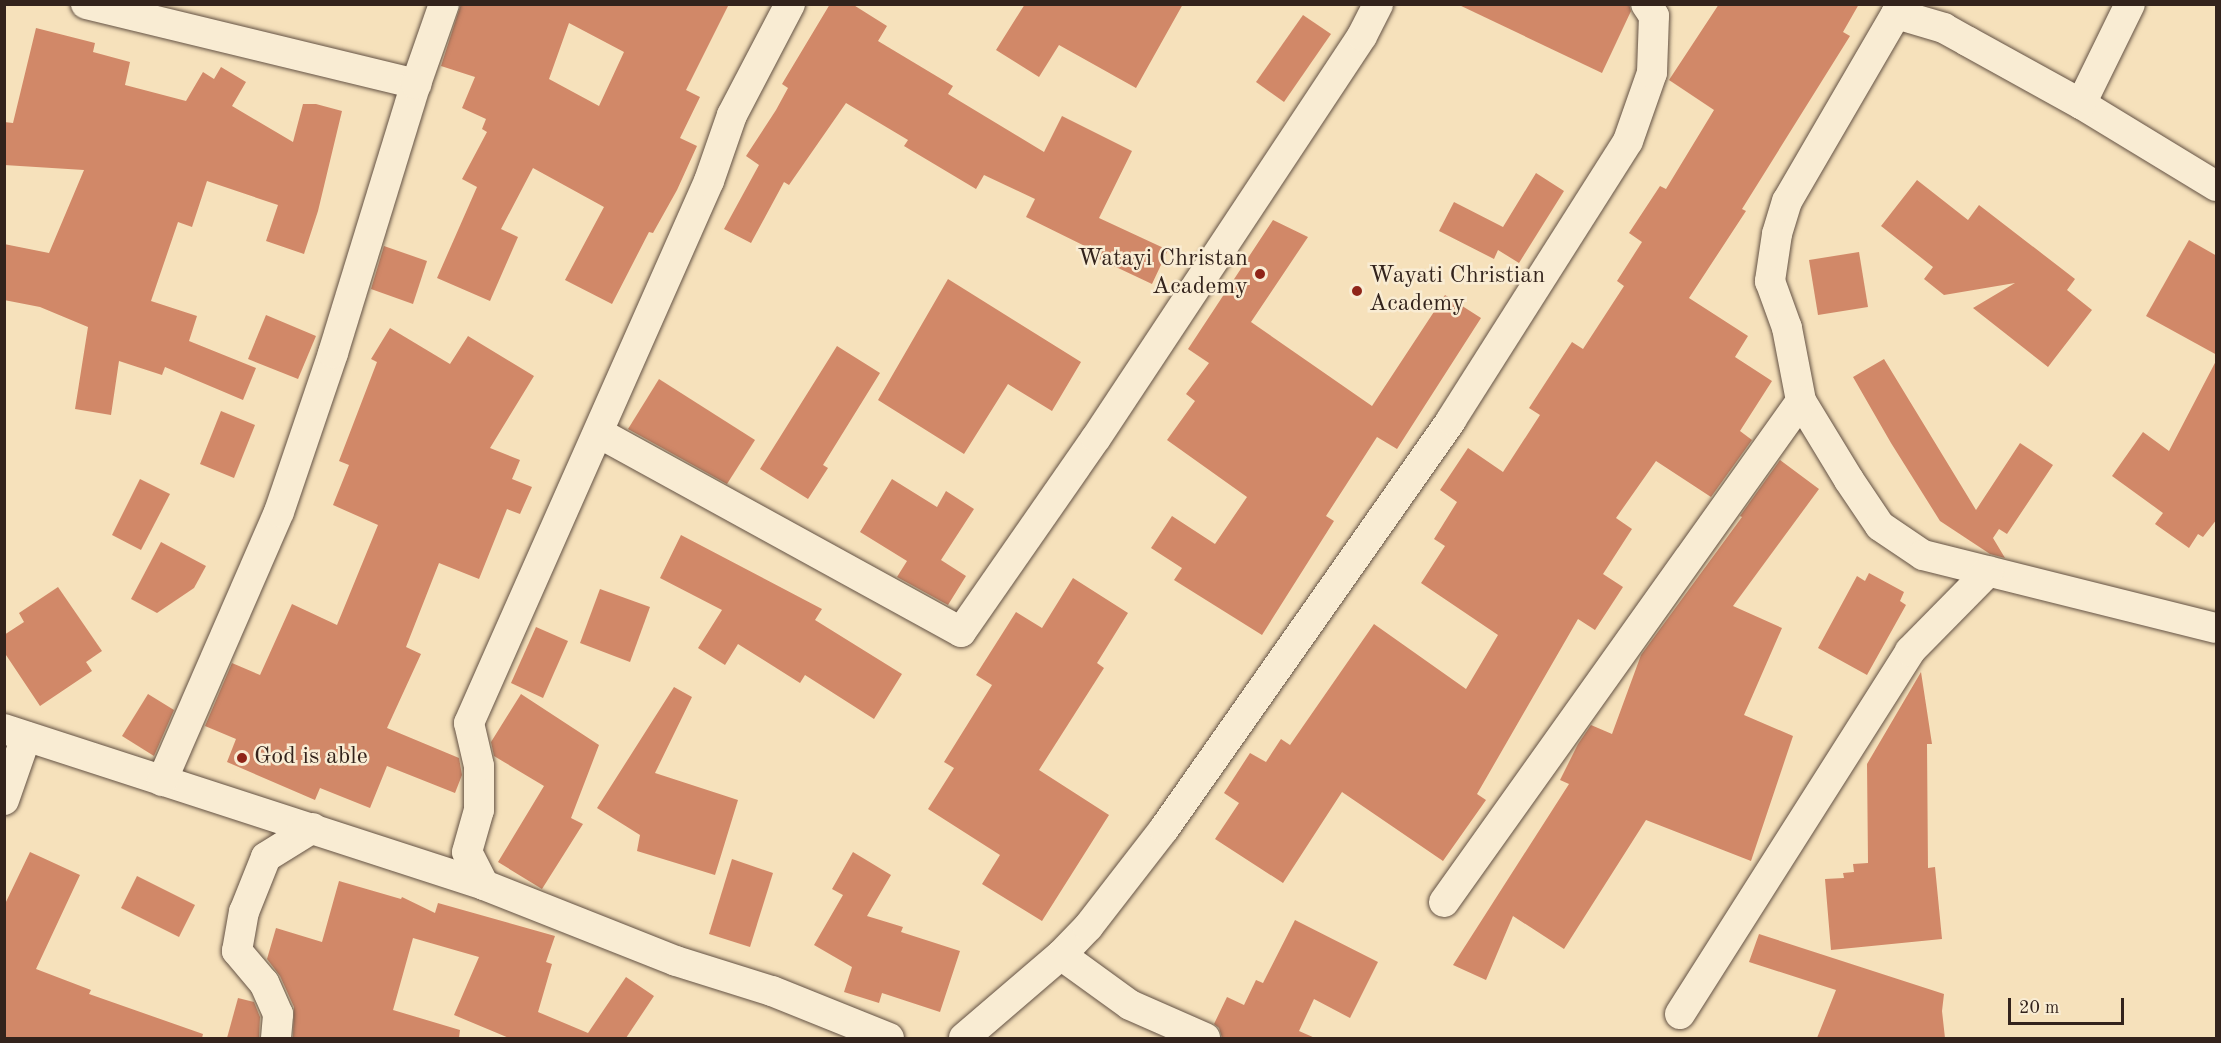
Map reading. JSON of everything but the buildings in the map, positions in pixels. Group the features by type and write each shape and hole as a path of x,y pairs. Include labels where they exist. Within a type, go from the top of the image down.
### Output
{"street":[{"path":"86,4 416,84"},
{"path":"162,781 279,512 333,353 416,84 444,4"},
{"path":"484,885 467,852 479,810 479,766 469,723 709,181 732,115 790,4"},
{"path":"599,432 961,632 1096,438 1362,36 1378,4"},
{"path":"964,1038 1061,955 1088,927 1164,829 1444,429 1628,141 1652,73 1654,16 1646,4"},
{"path":"2081,104 2130,4"},
{"path":"2217,186 2081,104 1944,28 1898,9 1787,201 1777,234 1770,281 1787,328 1801,401 1880,526 1923,555 2217,628"},
{"path":"1444,902 1801,401"},
{"path":"1680,1014 1910,651 1989,570"},
{"path":"4,800 15,733 484,885 676,961 772,991 890,1038"},
{"path":"276,1038 278,1014 264,983 237,951 244,912 266,857 313,828"},
{"path":"1061,955 1130,1005 1205,1038"}],"place":[{"name":"Watayi Christan Academy","path":"1260,274"},
{"name":"Wayati Christian Academy","path":"1357,291"},
{"name":"God is able","path":"242,758"}]}
